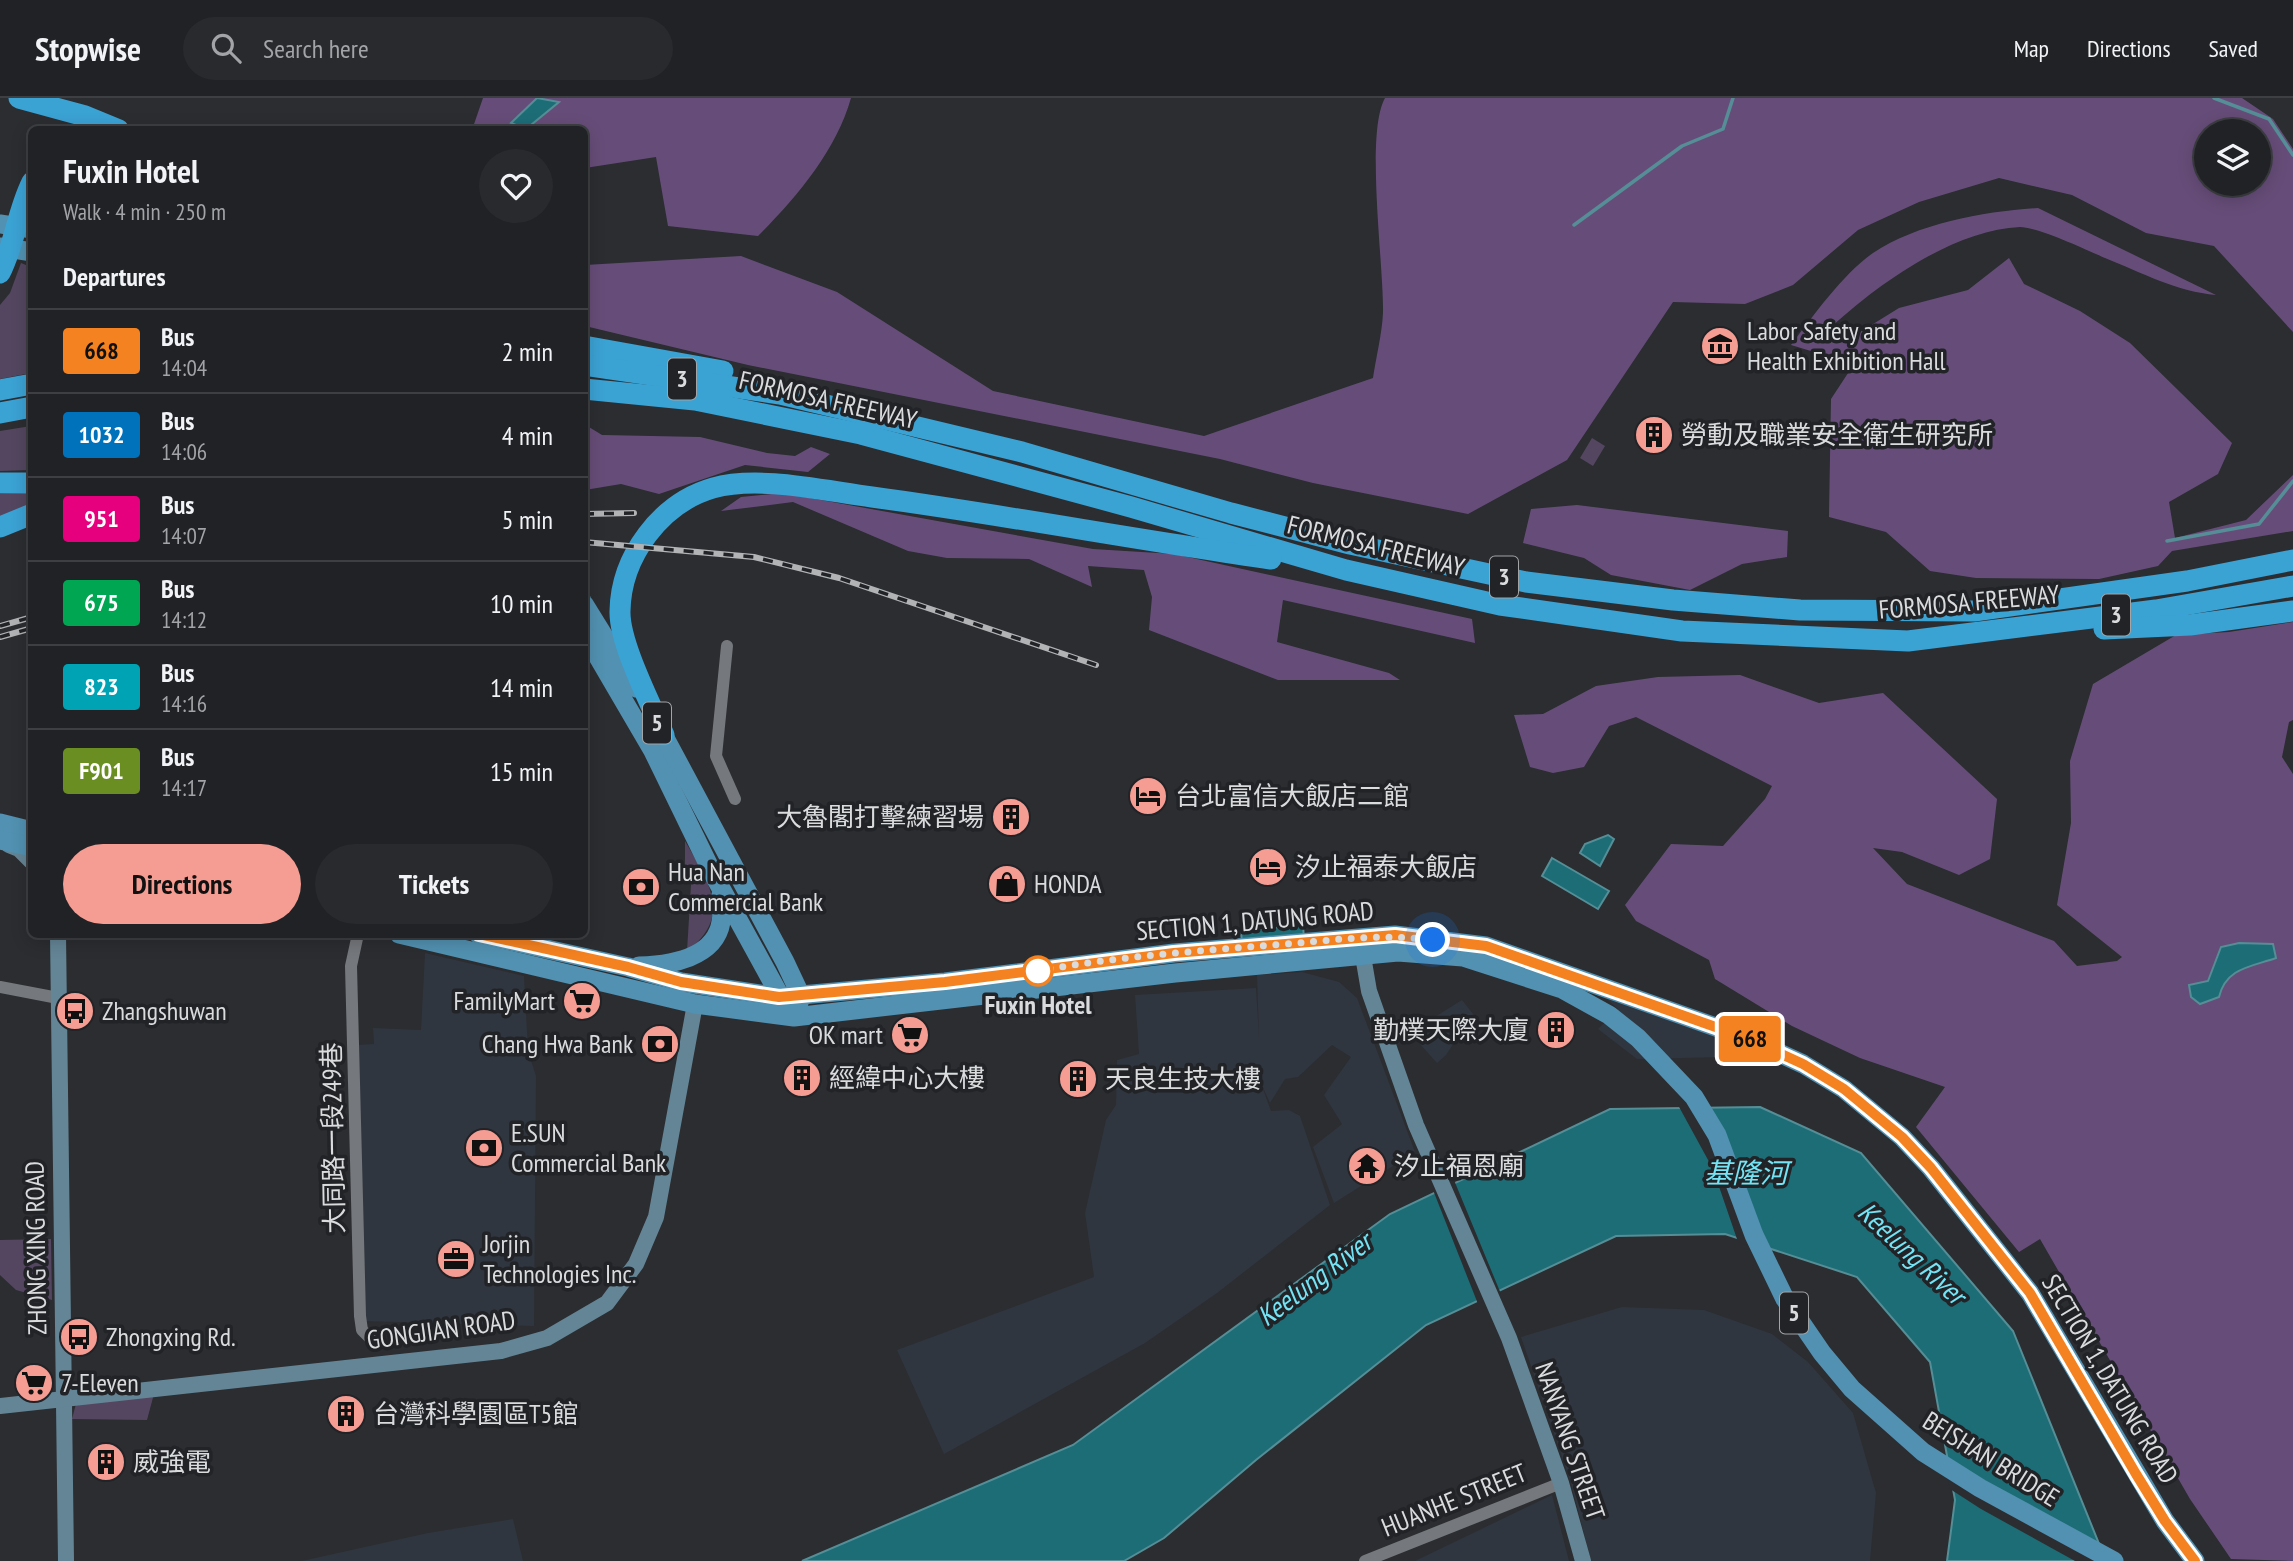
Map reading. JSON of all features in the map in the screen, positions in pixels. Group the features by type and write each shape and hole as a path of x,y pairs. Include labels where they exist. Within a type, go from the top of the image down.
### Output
{"highway":[{"path":"19,98 85,116 110,126"},
{"path":"0,273 15,249 16,226 28,193"},
{"path":"588,347 723,371 780,394"},
{"name":"FORMOSA FREEWAY","path":"588,366 780,394 1022,452 1231,513 1350,544 1526,582 1659,598 1800,610 1974,611 2246,570 2293,560"},
{"path":"0,390 28,385"},
{"name":"FORMOSA FREEWAY","path":"588,389 695,400 860,434 1131,507 1346,570 1500,605 1682,631 1790,638 1908,641 2156,610 2293,586"},
{"path":"0,413 28,408"},
{"path":"0,483 28,483"},
{"path":"664,735 622,632 621,595 630,565 644,539 665,514 697,494 715,488 747,484 954,509 1346,570"},
{"path":"0,527 28,516"},
{"path":"2246,570 2293,552"},
{"path":"1938,638 2190,625 2293,611"}],"main road":[{"name":"5","path":"588,611 664,735 725,846 801,996"},
{"name":"5","path":"588,640 653,751 721,889 779,997 794,1017"},
{"path":"0,824 28,830"},
{"path":"0,840 28,846"},
{"path":"628,967 659,965 706,949 715,941 722,921 721,889"},
{"name":"SECTION 1, DATUNG ROAD","path":"486,938 514,952 695,1004 794,1017 1361,947 1395,935 1486,946 1744,1037 1803,1064 1870,1108 1931,1168 2030,1293 2159,1512 2195,1561"},
{"name":"SECTION 1, DATUNG ROAD","path":"425,938 628,967 681,982 779,997 1174,953 1361,947 1463,957 1562,989"},
{"name":"BEISHAN BRIDGE","path":"1562,989 1609,1015 1638,1038 1666,1064 1694,1097 1717,1135 1754,1235 1785,1299 1822,1353 1852,1388 1923,1452 1980,1488 2114,1561"},
{"path":"794,1017 801,996"}],"street":[{"path":"727,646 716,756 735,799"},
{"path":"0,840 19,849 28,858"},
{"name":"ZHONG XING ROAD","path":"58,938 66,1561"},
{"name":"大同路一段249巷","path":"357,938 351,965 360,1317 362,1330 370,1338"},
{"name":"NANYANG STREET","path":"1361,947 1369,991 1416,1125 1509,1338 1561,1483 1583,1561"},
{"path":"0,986 58,998"},
{"name":"GONGJIAN ROAD","path":"0,1406 62,1402 501,1351 547,1338 607,1303 636,1264 656,1217 695,1004"},
{"name":"HUANHE STREET","path":"1365,1561 1561,1483"}],"shaded area":[{"path":"483,98 851,98 835,137 813,173 758,236 668,226 656,157 588,168 588,126 473,126"},
{"path":"1385,98 2242,98 2273,119 2293,149 2293,332 2214,246 2146,233 2072,195 1999,178 1919,202 1858,230 1793,285 1745,304 1673,302 1567,460 1468,514 1313,483 1220,459 748,365 588,327 588,265 741,256 837,292 993,391 1204,436 1373,378 1383,313 1376,169 1379,116"},
{"path":"2038,208 2216,295 2173,286 2050,235 2020,227 1994,230 1968,238 1916,263 1868,296 1827,331 1844,342 1899,308 1968,290 2009,258 2024,284 2080,311 2130,343 2232,443 2218,474 2169,502 2175,538 2246,520 2293,475 2293,531 2172,551 2158,566 2099,579 1976,578 1930,571 1886,532 1829,517 1831,399 1854,364 1791,345 1851,271 1873,253 1891,243 1953,220"},
{"path":"21,263 28,266 28,374 0,379 0,305 10,293"},
{"path":"28,426 28,470 0,471 0,431"},
{"path":"588,426 602,435 700,437 767,453 795,456 811,447 830,454 808,472 745,465 659,494 621,484 588,490"},
{"path":"1592,438 1605,446 1593,466 1580,458"},
{"path":"28,493 28,506 0,517 0,494"},
{"path":"782,493 1093,549 1174,554 1472,619 1475,643 1283,600 1277,642 1389,673 1400,680 1278,680 1149,630 1152,597 1144,570 1088,566 1092,587 1029,559 947,558 908,551 793,502 721,511 741,497"},
{"path":"1577,505 1788,531 1787,557 1742,564 1690,590 1611,575 1584,558 1523,543 1531,509"},
{"path":"2293,622 2293,720 2289,722 2282,757 2293,774 2293,1561 2231,1559 2190,1499 2040,1239 2019,1252 1916,1127 1945,1087 1860,1058 1792,1026 1715,979 1709,960 1636,921 1625,905 1671,844 1723,846 1765,799 1772,786 1636,717 1609,726 1584,767 1553,773 1530,767 1514,715 1543,714 1596,686 1658,677 1740,675 1819,703 1883,693 1997,799 1990,859 1959,875 1902,852 1873,848 1907,884 2054,941 2077,966 2117,961 2122,957 2057,905 2071,823 2070,761 2093,684 2176,635 2229,632"},
{"path":"685,841 708,885 713,912 710,925 687,951 691,885 685,872"},
{"path":"425,953 524,976 528,1051 536,1076 534,1326 363,1321 357,1045 374,1044 373,1028 421,1030"},
{"path":"1302,972 1339,982 1357,998 1415,1152 1334,1203 1313,1147 1342,1124 1324,1095 1351,1057 1332,1045 1298,1077 1285,1079 1270,1103 1260,1081 1271,1111 1289,1110 1300,1116 1330,1205 1217,1293 1145,1343 944,1454 897,1350 1094,1277 1085,1213 1106,1120 1116,1105 1117,1060 1139,1054 1135,995 1256,988 1259,1037 1257,975"},
{"path":"1607,999 1770,1056 1637,1059 1598,1029 1618,1009"},
{"path":"1462,1000 1473,1014 1446,1055 1437,1063 1403,1025 1413,1017 1422,1025"},
{"path":"51,1239 52,1300 16,1290 0,1275 0,1240"},
{"path":"1622,1307 1704,1310 1772,1334 1808,1362 1853,1413 1876,1493 1870,1561 1591,1561 1571,1483 1521,1337"},
{"path":"155,1390 147,1420 72,1419 77,1400"},
{"path":"1552,1495 1569,1561 1415,1561"},
{"path":"513,1519 523,1561 302,1561 428,1533"}],"water":[{"path":"537,98 559,102 530,126 511,123"},
{"path":"1608,835 1614,839 1600,866 1580,853 1585,844"},
{"path":"1552,858 1609,891 1598,909 1542,876"},
{"path":"1303,925 1304,939 1242,943 1241,931"},
{"path":"2239,943 2273,944 2276,958 2233,974 2222,987 2219,997 2200,1004 2191,997 2189,985 2208,981 2221,947"},
{"name":"基隆河","path":"1760,1107 1861,1153 2013,1331 2106,1561 1947,1561 1955,1500 1930,1362 1857,1277 1725,1234 1616,1236 1426,1325 1256,1460 1164,1538 1124,1561 802,1561 1073,1445 1390,1214 1610,1109"}],"pier":[{"path":"1703,1104 1770,1253 1738,1242 1713,1169 1678,1105"},
{"path":"1454,1180 1501,1294 1478,1304 1433,1190"},
{"path":"1945,1466 2110,1561 2075,1561 1981,1509 1950,1489"}],"waterway":[{"path":"1574,225 1682,146 1723,129 1733,98"},
{"path":"2214,98 2269,119 2293,155"},
{"path":"2167,541 2259,524 2293,481"}],"railway":[{"path":"588,514 634,513"},
{"path":"588,542 754,557 839,578 1096,665"},
{"path":"0,626 28,618"},
{"path":"0,637 28,629"}],"bus line":[{"name":"668","path":"495,938 628,967 681,982 779,997 945,982 1174,953 1395,935 1486,946 1567,977 1744,1037 1803,1064 1844,1089 1902,1137 1931,1168 2030,1293 2136,1474 2165,1521 2195,1561"}],"place":[{"name":"Labor Safety and Health Exhibition Hall","path":"1720,346"},
{"name":"勞動及職業安全衛生研究所","path":"1654,435"},
{"name":"台北富信大飯店二館","path":"1148,796"},
{"name":"大魯閣打擊練習場","path":"1011,817"},
{"name":"汐止福泰大飯店","path":"1268,867"},
{"name":"HONDA","path":"1007,884"},
{"name":"Hua Nan Commercial Bank","path":"641,887"},
{"name":"Fuxin Hotel","path":"1038,971"},
{"name":"FamilyMart","path":"582,1001"},
{"name":"Zhangshuwan","path":"75,1011"},
{"name":"勤樸天際大廈","path":"1556,1030"},
{"name":"OK mart","path":"910,1035"},
{"name":"Chang Hwa Bank","path":"660,1044"},
{"name":"經緯中心大樓","path":"802,1078"},
{"name":"天良生技大樓","path":"1078,1079"},
{"name":"E.SUN Commercial Bank","path":"484,1148"},
{"name":"汐止福恩廟","path":"1367,1166"},
{"name":"Jorjin Technologies Inc.","path":"456,1259"},
{"name":"Zhongxing Rd.","path":"79,1337"},
{"name":"7-Eleven","path":"34,1383"},
{"name":"台灣科學園區T5館","path":"346,1414"},
{"name":"威強電","path":"106,1462"}],"route":[{"path":"1038,971 1174,953 1360,937 1395,935 1433,940"}],"water label":[{"name":"Keelung River","path":"1912,1253"},
{"name":"Keelung River","path":"1314,1279"}]}
